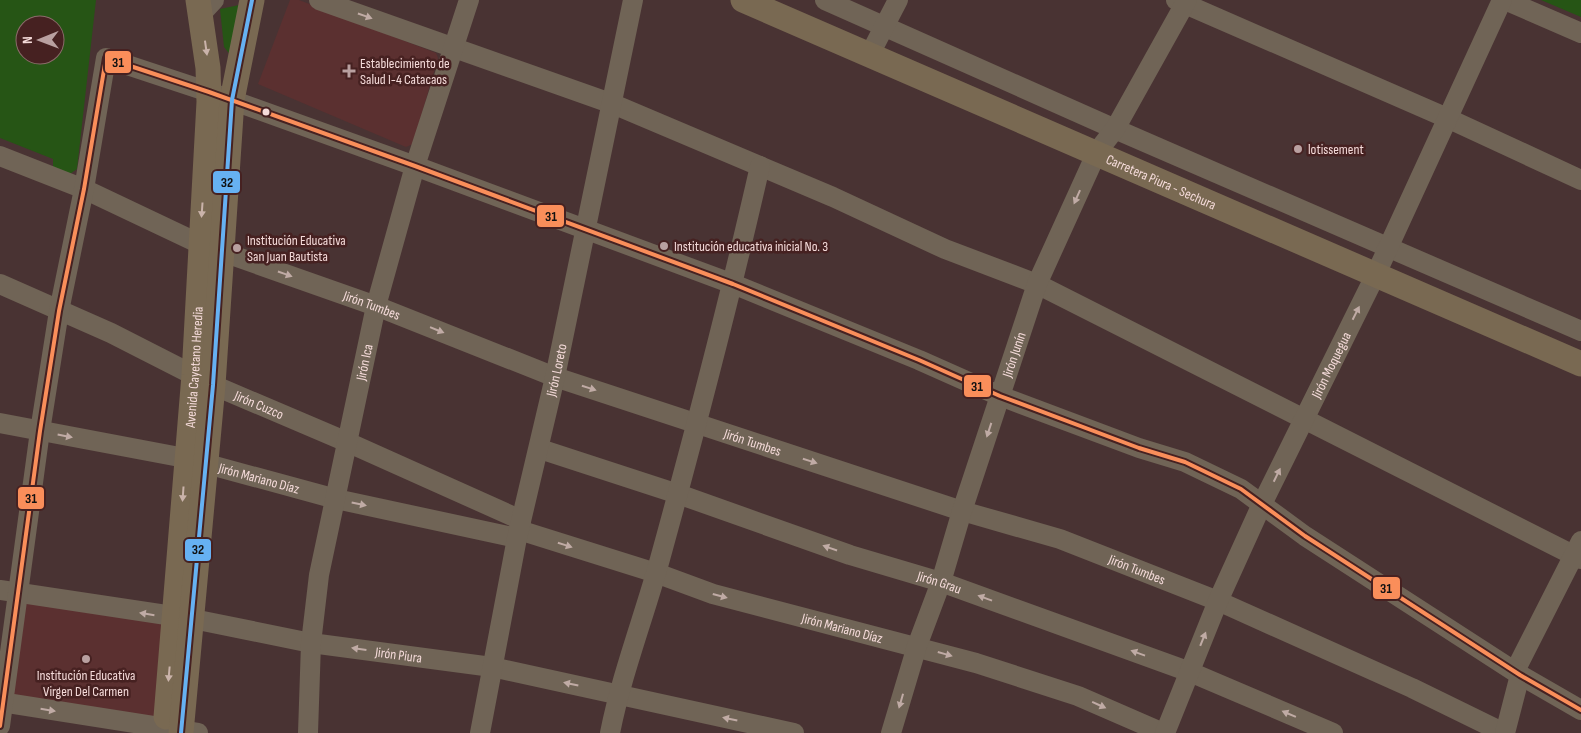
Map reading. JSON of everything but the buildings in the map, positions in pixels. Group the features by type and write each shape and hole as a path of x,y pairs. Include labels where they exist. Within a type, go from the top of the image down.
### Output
{"main road":[{"name":"Avenida Cayetano Heredia","path":"211,248 232,100 252,0"},
{"name":"Carretera Piura - Sechura","path":"743,0 1097,152 1581,364"},
{"name":"Avenida Cayetano Heredia","path":"178,731 184,618 195,461 203,380 211,248 209,92 204,5"}],"street":[{"path":"319,0 454,46 613,104 760,166 945,249 1037,284 1304,418 1578,552 1517,673 1505,733"},
{"name":"Jirón Ica","path":"308,733 311,643 319,575 376,306 415,166 469,0"},
{"path":"825,0 1115,129 1581,331"},
{"path":"870,54 898,0"},
{"path":"1503,0 1581,33"},
{"name":"Jirón Moquegua","path":"1164,733 1218,601 1262,504 1389,247 1503,0"},
{"path":"1183,1 1447,118 1581,180"},
{"name":"Jirón Junín","path":"891,733 917,646 941,582 962,511 1037,284 1097,152 1115,129 1183,1"},
{"name":"Jirón Loreto","path":"480,733 519,530 556,377 635,2"},
{"path":"0,726 9,592 40,431 58,311 84,189 106,58 232,100 733,284 919,360 1000,396 1139,448 1185,462 1241,489 1304,536 1517,673 1581,710"},
{"name":"Jirón Tumbes","path":"0,156 84,189 211,248 376,306 556,377 962,511 1060,540 1218,601 1412,688 1505,733"},
{"path":"610,733 618,694 656,573 678,494 733,284 760,166"},
{"name":"Jirón Cuzco","path":"0,284 110,333 203,380 348,442 519,530"},
{"name":"Jirón Mariano Díaz","path":"0,423 195,461 242,472 336,499 519,530 656,573 713,594 917,646 1078,696 1164,733"},
{"name":"Jirón Grau","path":"540,449 678,494 832,548 941,582 1190,672 1333,733"},
{"name":"Jirón Piura","path":"9,592 184,618 311,643 492,667 794,733"},
{"path":"1,702 178,731"}],"shaded area":[{"name":"Establecimiento de Salud I-4 Catacaos","path":"290,0 299,0 436,53 438,58 413,144 406,147 258,84"},
{"name":"Institución Educativa Virgen Del Carmen","path":"20,599 163,621 155,718 8,698"}],"green space":[{"path":"0,0 96,0 77,169 67,176 53,169 53,159 0,138"},
{"path":"1541,0 1581,0 1581,17"},
{"path":"244,4 232,57 224,47 220,9"}],"transit line":[{"name":"32","path":"181,733 213,385 232,100 252,0"},
{"name":"31","path":"0,726 40,431 59,311 84,189 106,58 209,92 415,166 733,284 919,360 1000,396 1139,448 1185,462 1241,489 1305,536 1520,675 1581,710"}],"place":[{"name":"Establecimiento de Salud I-4 Catacaos","path":"349,71"},
{"name":"lotissement","path":"1298,149"},
{"name":"Institución educativa inicial No. 3","path":"664,246"},
{"name":"Institución Educativa San Juan Bautista","path":"237,248"},
{"name":"Institución Educativa Virgen Del Carmen","path":"86,659"}]}
